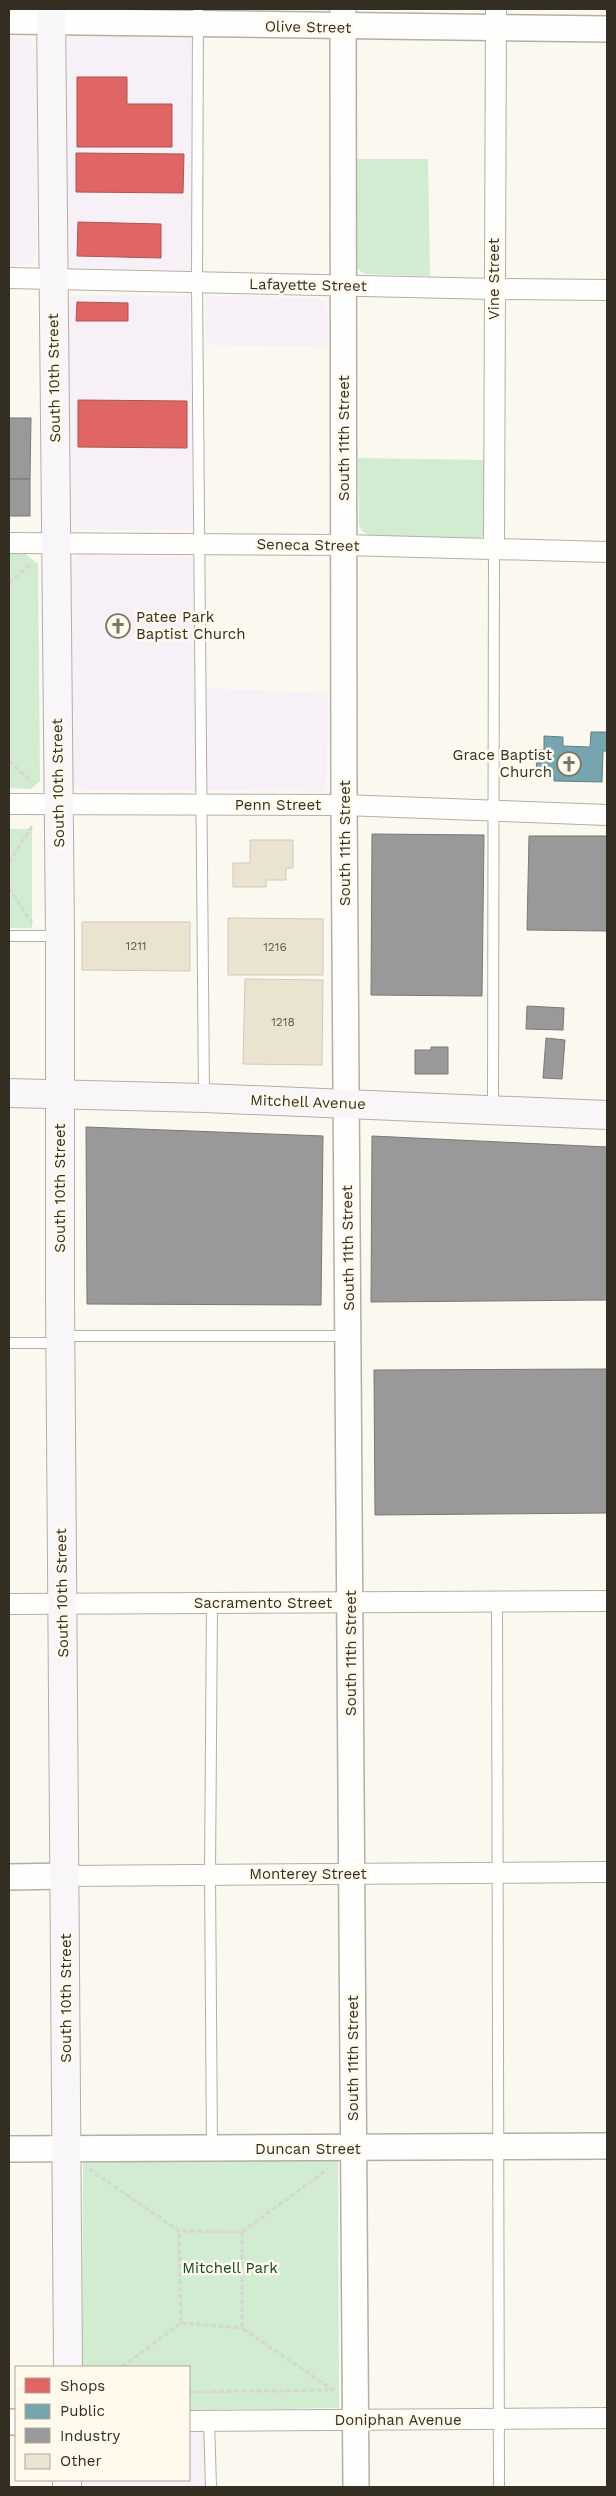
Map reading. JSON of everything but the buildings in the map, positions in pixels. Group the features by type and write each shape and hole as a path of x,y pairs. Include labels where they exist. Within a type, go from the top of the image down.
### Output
{"main road":[{"name":"South 10th Street","path":"52,15 52,278 60,936 60,1339 66,1876 68,2366"},
{"name":"Mitchell Avenue","path":"9,1093 204,1098 607,1115"}],"street":[{"name":"Olive Street","path":"9,21 52,15 496,18 607,29"},
{"name":"South 11th Street","path":"343,18 344,805 356,2487"},
{"name":"Vine Street","path":"494,550 496,18"},
{"name":"Lafayette Street","path":"9,278 607,290"},
{"name":"Seneca Street","path":"9,543 344,545 607,552"},
{"name":"Penn Street","path":"9,804 344,805 607,815"},
{"name":"Sacramento Street","path":"9,1604 607,1601"},
{"name":"Monterey Street","path":"9,1877 607,1872"},
{"name":"Duncan Street","path":"9,2149 353,2149 607,2146"},
{"name":"Doniphan Avenue","path":"190,2421 607,2418"}],"lane":[{"path":"198,17 197,283 204,1098"},
{"path":"493,1111 492,810 494,550"},
{"path":"9,936 60,936"},
{"path":"9,1343 60,1339 349,1336"},
{"path":"497,1602 498,2487"},
{"path":"212,1603 210,1874 212,2149"},
{"path":"209,2421 211,2487"}],"path":[{"path":"9,583 32,563"},
{"path":"9,761 32,782"},
{"path":"9,862 32,826"},
{"path":"9,888 33,924"},
{"path":"86,2168 178,2231 242,2232 332,2166 332,2175"},
{"path":"178,2231 181,2323"},
{"path":"242,2232 242,2328"},
{"path":"123,2366 181,2323 242,2328 333,2390"},
{"path":"333,2381 333,2390"},
{"path":"190,2392 333,2390"}],"shaded area":[{"path":"69,9 192,9 192,12 72,10"},
{"path":"79,33 191,38 191,271 72,267 65,262 63,44 68,36"},
{"path":"9,36 30,37 37,51 37,253 34,260 26,265 9,265"},
{"path":"77,295 190,296 193,530 83,530 73,527 67,520 66,305 69,298"},
{"path":"205,296 319,298 325,303 328,311 328,347 206,345"},
{"path":"80,555 193,557 194,688 328,693 327,791 85,790 75,786 70,775 69,564 73,558"},
{"path":"190,2430 204,2430 205,2487 80,2487 80,2481 190,2481"}],"green space":[{"path":"355,159 428,159 430,276 365,274 357,269"},
{"path":"358,458 487,460 486,533 482,537 474,538 369,535 362,531 359,524"},
{"path":"9,554 25,554 38,564 40,781 31,789 9,788"},
{"path":"9,829 32,829 32,928 9,928"},
{"name":"Mitchell Park","path":"338,2159 339,2408 190,2410 190,2366 82,2366 83,2162"}],"place":[{"name":"Patee Park Baptist Church","path":"118,626"},
{"name":"Grace Baptist Church","path":"569,764"}]}
